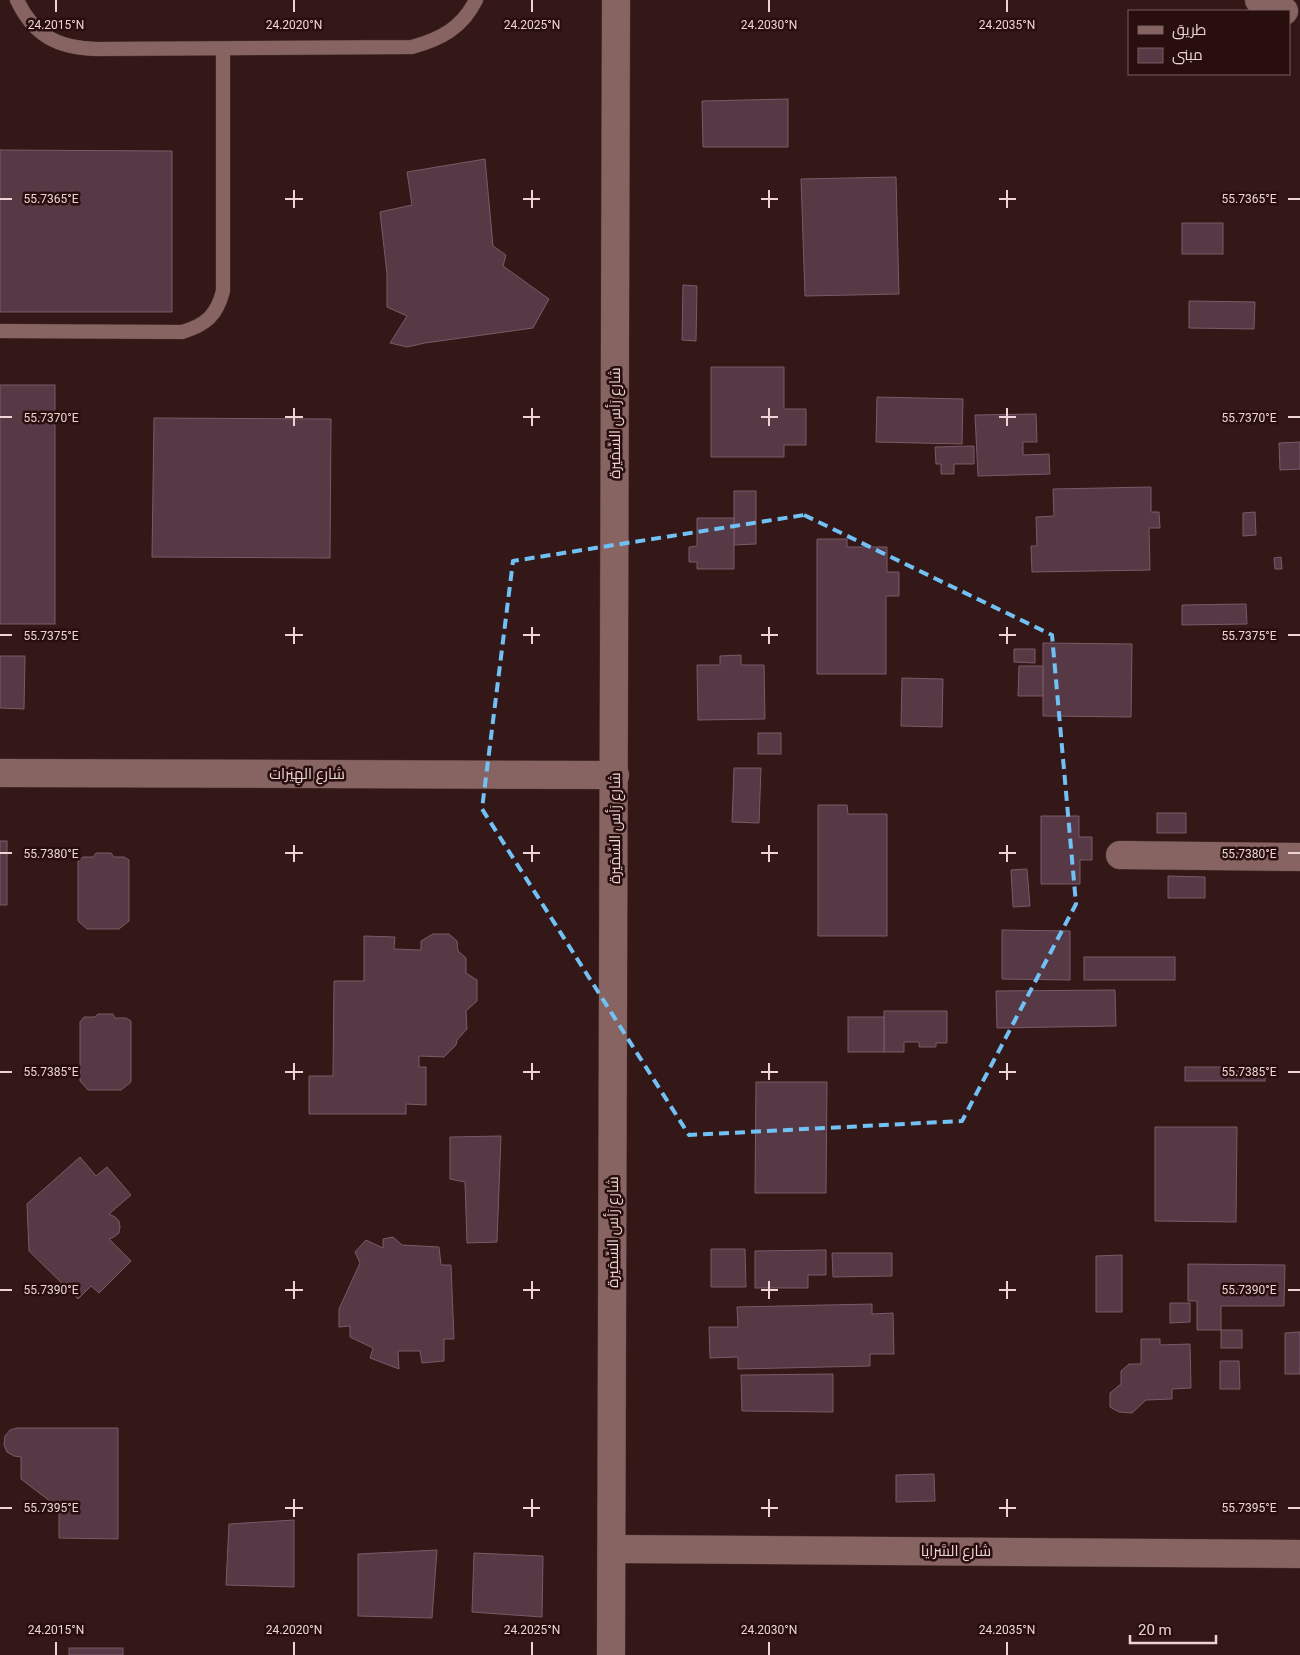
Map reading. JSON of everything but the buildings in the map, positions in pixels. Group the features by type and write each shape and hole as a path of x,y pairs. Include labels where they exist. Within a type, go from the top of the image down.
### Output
{"street":[{"name":"شارع رَأس السِّمَيرة","path":"611,1655 616,0"},
{"path":"1259,0 1282,10"},
{"name":"شارع الهِيَرات","path":"0,773 615,775"},
{"path":"1120,855 1300,856"},
{"name":"شارع السَّرايا","path":"612,1549 1300,1554"}],"lane":[{"path":"17,0 27,18 41,33 58,43 77,48 223,49 412,47 436,40 456,27 472,8 476,0"},
{"path":"0,331 182,332 205,322 214,313 220,303 223,291 223,49"}],"highlighted area":[{"path":"804,515 1052,635 1076,904 962,1121 689,1135 482,809 513,561"}]}
